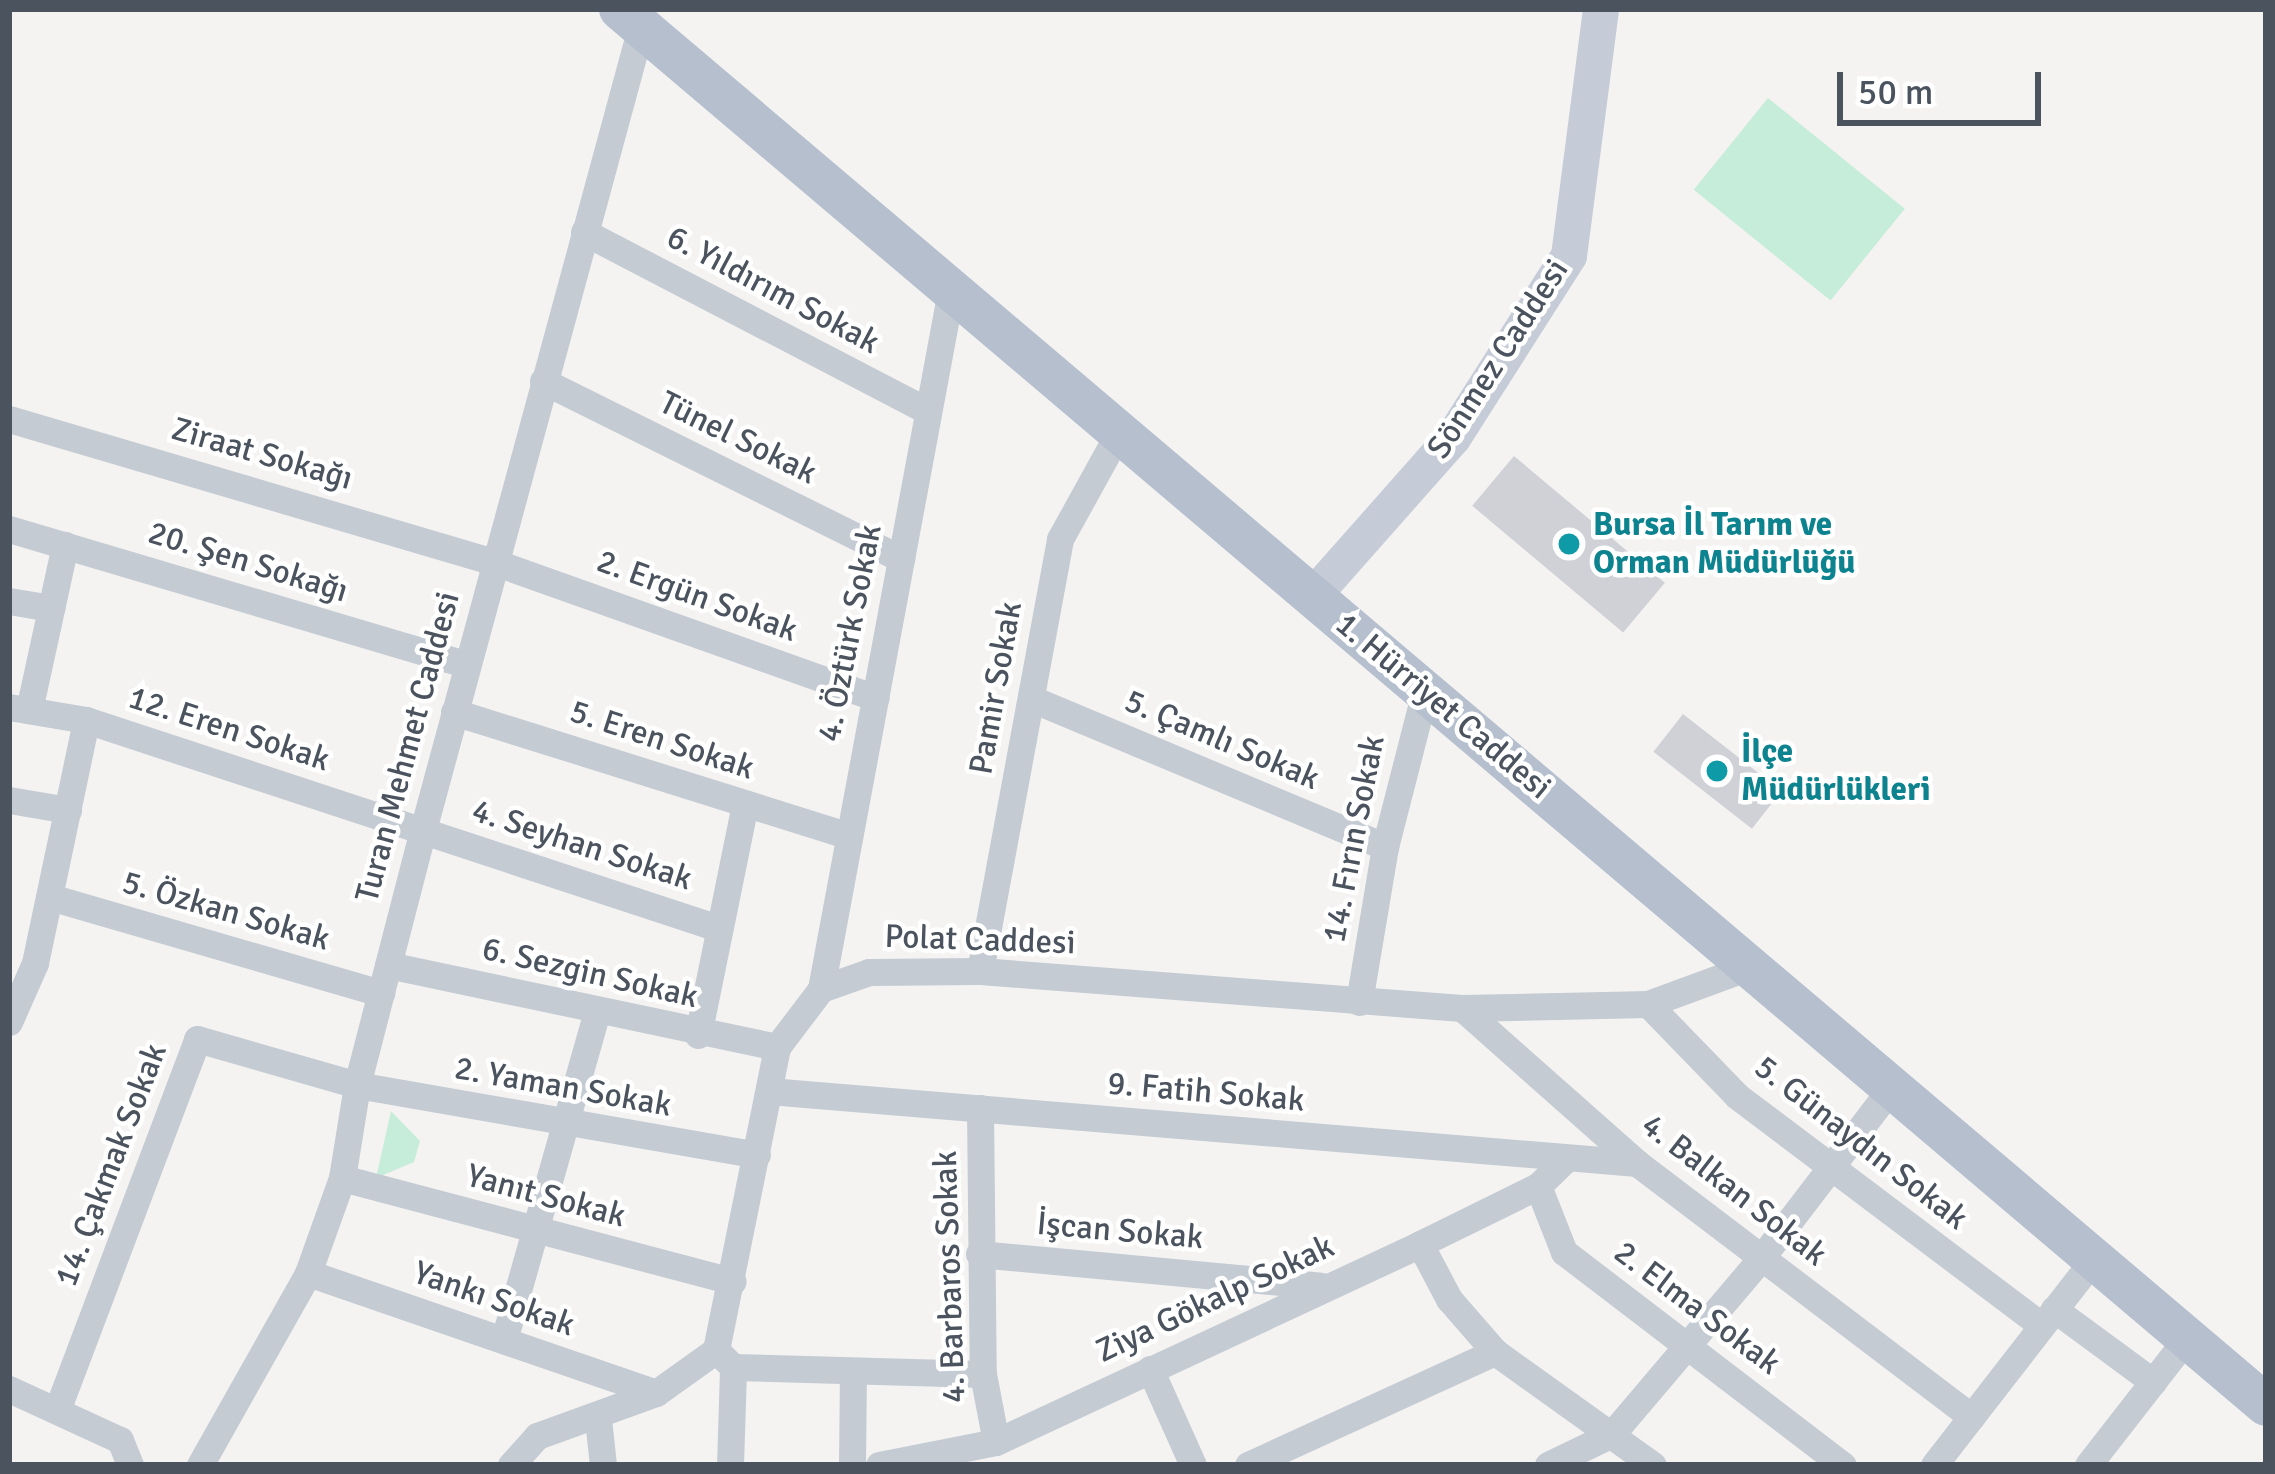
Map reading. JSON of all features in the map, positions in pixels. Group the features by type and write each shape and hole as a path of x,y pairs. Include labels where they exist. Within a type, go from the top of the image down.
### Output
{"main road":[{"name":"Sönmez Caddesi","path":"1312,596 1453,438 1569,256 1601,9"},
{"name":"1. Hürriyet Caddesi","path":"630,18 1754,965 1891,1088 2266,1405"}],"street":[{"name":"Turan Mehmet Caddesi","path":"200,1465 308,1273 341,1178 357,1085 584,232 630,18"},
{"name":"6. Yıldırım Sokak","path":"584,232 928,412"},
{"name":"4. Öztürk Sokak","path":"821,989 951,290"},
{"name":"Tünel Sokak","path":"543,381 901,560"},
{"name":"Ziraat Sokağı","path":"9,419 494,562"},
{"name":"Pamir Sokak","path":"980,970 1060,539 1118,432"},
{"name":"20. Şen Sokağı","path":"9,529 467,664"},
{"path":"19,709 51,608 64,544"},
{"name":"2. Ergün Sokak","path":"494,562 875,698"},
{"path":"9,602 51,608"},
{"name":"14. Fırın Sokak","path":"1359,1002 1385,847 1425,692"},
{"name":"5. Çamlı Sokak","path":"1032,699 1385,847"},
{"name":"12. Eren Sokak","path":"19,709 86,720 423,830"},
{"name":"5. Eren Sokak","path":"454,712 849,836"},
{"path":"9,1022 22,959 50,897 86,720"},
{"path":"9,800 68,810"},
{"path":"698,1035 746,804"},
{"name":"4. Seyhan Sokak","path":"423,830 718,928"},
{"name":"5. Özkan Sokak","path":"50,897 381,993"},
{"name":"6. Sezgin Sokak","path":"388,965 698,1035 777,1047"},
{"name":"Polat Caddesi","path":"821,989 869,972 980,970 1462,1008 1648,1004 1754,965"},
{"path":"730,1465 725,1358 734,1281 777,1047 821,989"},
{"name":"5. Günaydın Sokak","path":"1648,1004 1737,1096 1831,1171 2153,1382"},
{"name":"4. Balkan Sokak","path":"1462,1008 1637,1163 1972,1418"},
{"path":"504,1340 597,1011"},
{"name":"14. Çakmak Sokak","path":"59,1406 197,1039 357,1085"},
{"name":"2. Yaman Sokak","path":"357,1085 567,1127 757,1155"},
{"path":"1548,1465 1612,1433 1762,1257 1891,1088"},
{"name":"9. Fatih Sokak","path":"769,1091 1637,1163"},
{"name":"4. Barbaros Sokak","path":"980,1108 983,1374 996,1442"},
{"name":"Ziya Gökalp Sokak","path":"879,1465 996,1442 1538,1186 1566,1159"},
{"name":"Yanıt Sokak","path":"341,1178 535,1233 734,1281"},
{"name":"2. Elma Sokak","path":"1538,1186 1564,1252 1843,1465"},
{"path":"1420,1244 1449,1299 1495,1352 1654,1465"},
{"name":"İşcan Sokak","path":"979,1254 1325,1286"},
{"path":"1934,1465 2094,1259"},
{"name":"Yankı Sokak","path":"308,1273 656,1393"},
{"path":"2088,1465 2187,1338"},
{"path":"1249,1465 1495,1352"},
{"path":"511,1465 537,1436 598,1419 725,1358 853,1372 983,1374"},
{"path":"1150,1370 1193,1465"},
{"path":"852,1465 853,1372"},
{"path":"9,1389 59,1406 120,1440 130,1465"},
{"path":"598,1419 603,1465"}],"green space":[{"path":"1768,98 1905,209 1831,300 1694,190"},
{"path":"391,1111 420,1141 414,1162 376,1178"}],"building":[{"name":"Bursa İl Tarım ve Orman Müdürlüğü","path":"1514,456 1665,583 1623,632 1472,506"},
{"name":"İlçe Müdürlükleri","path":"1683,714 1782,791 1752,829 1653,752"}],"place":[{"name":"Bursa İl Tarım ve Orman Müdürlüğü","path":"1569,544"},
{"name":"İlçe Müdürlükleri","path":"1717,771"}]}
